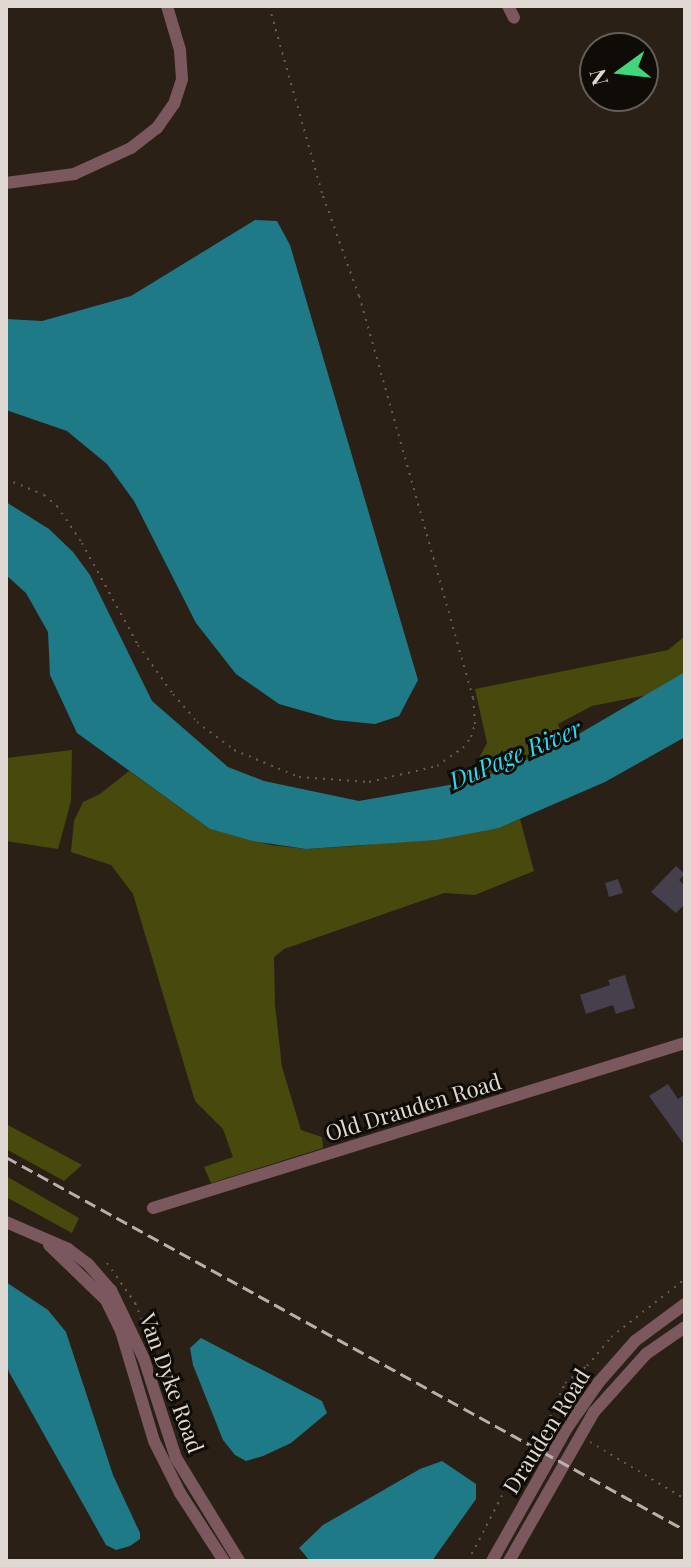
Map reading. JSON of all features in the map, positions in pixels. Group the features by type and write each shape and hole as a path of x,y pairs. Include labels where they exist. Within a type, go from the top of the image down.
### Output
{"street":[{"path":"6,183 74,174 131,148 157,128 174,104 182,79 180,50 167,6"},
{"name":"Old Drauden Road","path":"153,1208 685,1043"},
{"name":"Van Dyke Road","path":"6,1222 82,1258 111,1290 133,1330 176,1458 239,1561"},
{"name":"Van Dyke Road","path":"47,1243 106,1300 121,1331 137,1394 154,1441 180,1493 224,1561"},
{"name":"Drauden Road","path":"492,1561 567,1428 599,1382 635,1341 685,1304"},
{"name":"Drauden Road","path":"509,1561 578,1436 627,1372 646,1354 685,1327"},
{"path":"137,1394 154,1389"}],"path":[{"path":"6,479 44,495 57,506 82,543 138,645 173,694 197,722 234,750 299,777 369,782 437,766 452,758 471,737 475,724 473,698 359,296 315,169 269,6"},
{"path":"107,1263 135,1303 156,1358"},
{"path":"578,1436 685,1499"}],"shaded area":[{"path":"685,636 685,672 652,694 592,706 558,724 565,742 505,770 466,782 487,743 475,689 668,650"},
{"path":"72,750 71,801 58,849 6,841 6,758"},
{"path":"129,771 210,829 271,845 306,849 356,846 499,828 520,819 534,871 475,895 444,893 284,949 274,957 275,1005 282,1067 301,1130 322,1137 323,1148 211,1183 204,1167 233,1157 223,1129 195,1101 133,894 111,865 71,852 74,821 83,802 100,794"},
{"path":"6,1124 82,1165 64,1181 6,1149"},
{"path":"6,1176 79,1218 72,1233 6,1197"}],"water":[{"path":"255,220 277,221 290,245 418,680 399,716 375,724 335,720 279,704 236,674 196,623 134,501 107,464 67,431 6,410 6,319 42,321 131,296"},
{"path":"6,502 49,529 73,552 90,575 152,701 228,767 264,781 359,801 466,782 505,770 565,742 685,672 685,737 605,782 499,828 436,840 306,849 253,841 210,829 77,733 50,675 48,632 26,593 6,575"},
{"path":"6,1282 48,1310 66,1332 113,1475 140,1533 140,1539 130,1546 116,1550 106,1545 9,1372 6,1361"},
{"path":"201,1338 322,1401 327,1413 291,1443 263,1456 246,1461 235,1455 223,1440 193,1365 190,1348"},
{"path":"442,1461 476,1484 476,1499 432,1561 310,1561 299,1548 323,1525 420,1469"}],"building":[{"path":"676,866 685,874 679,880 685,886 685,904 676,913 651,892"},
{"path":"618,879 623,893 609,897 605,883"},
{"path":"625,975 635,1008 616,1014 613,1005 586,1014 580,995 610,985 608,980"},
{"path":"668,1084 678,1099 685,1094 685,1146 649,1096"}],"railway":[{"path":"6,1157 685,1530"}],"water label":[{"name":"DuPage River","path":"515,754"}]}
